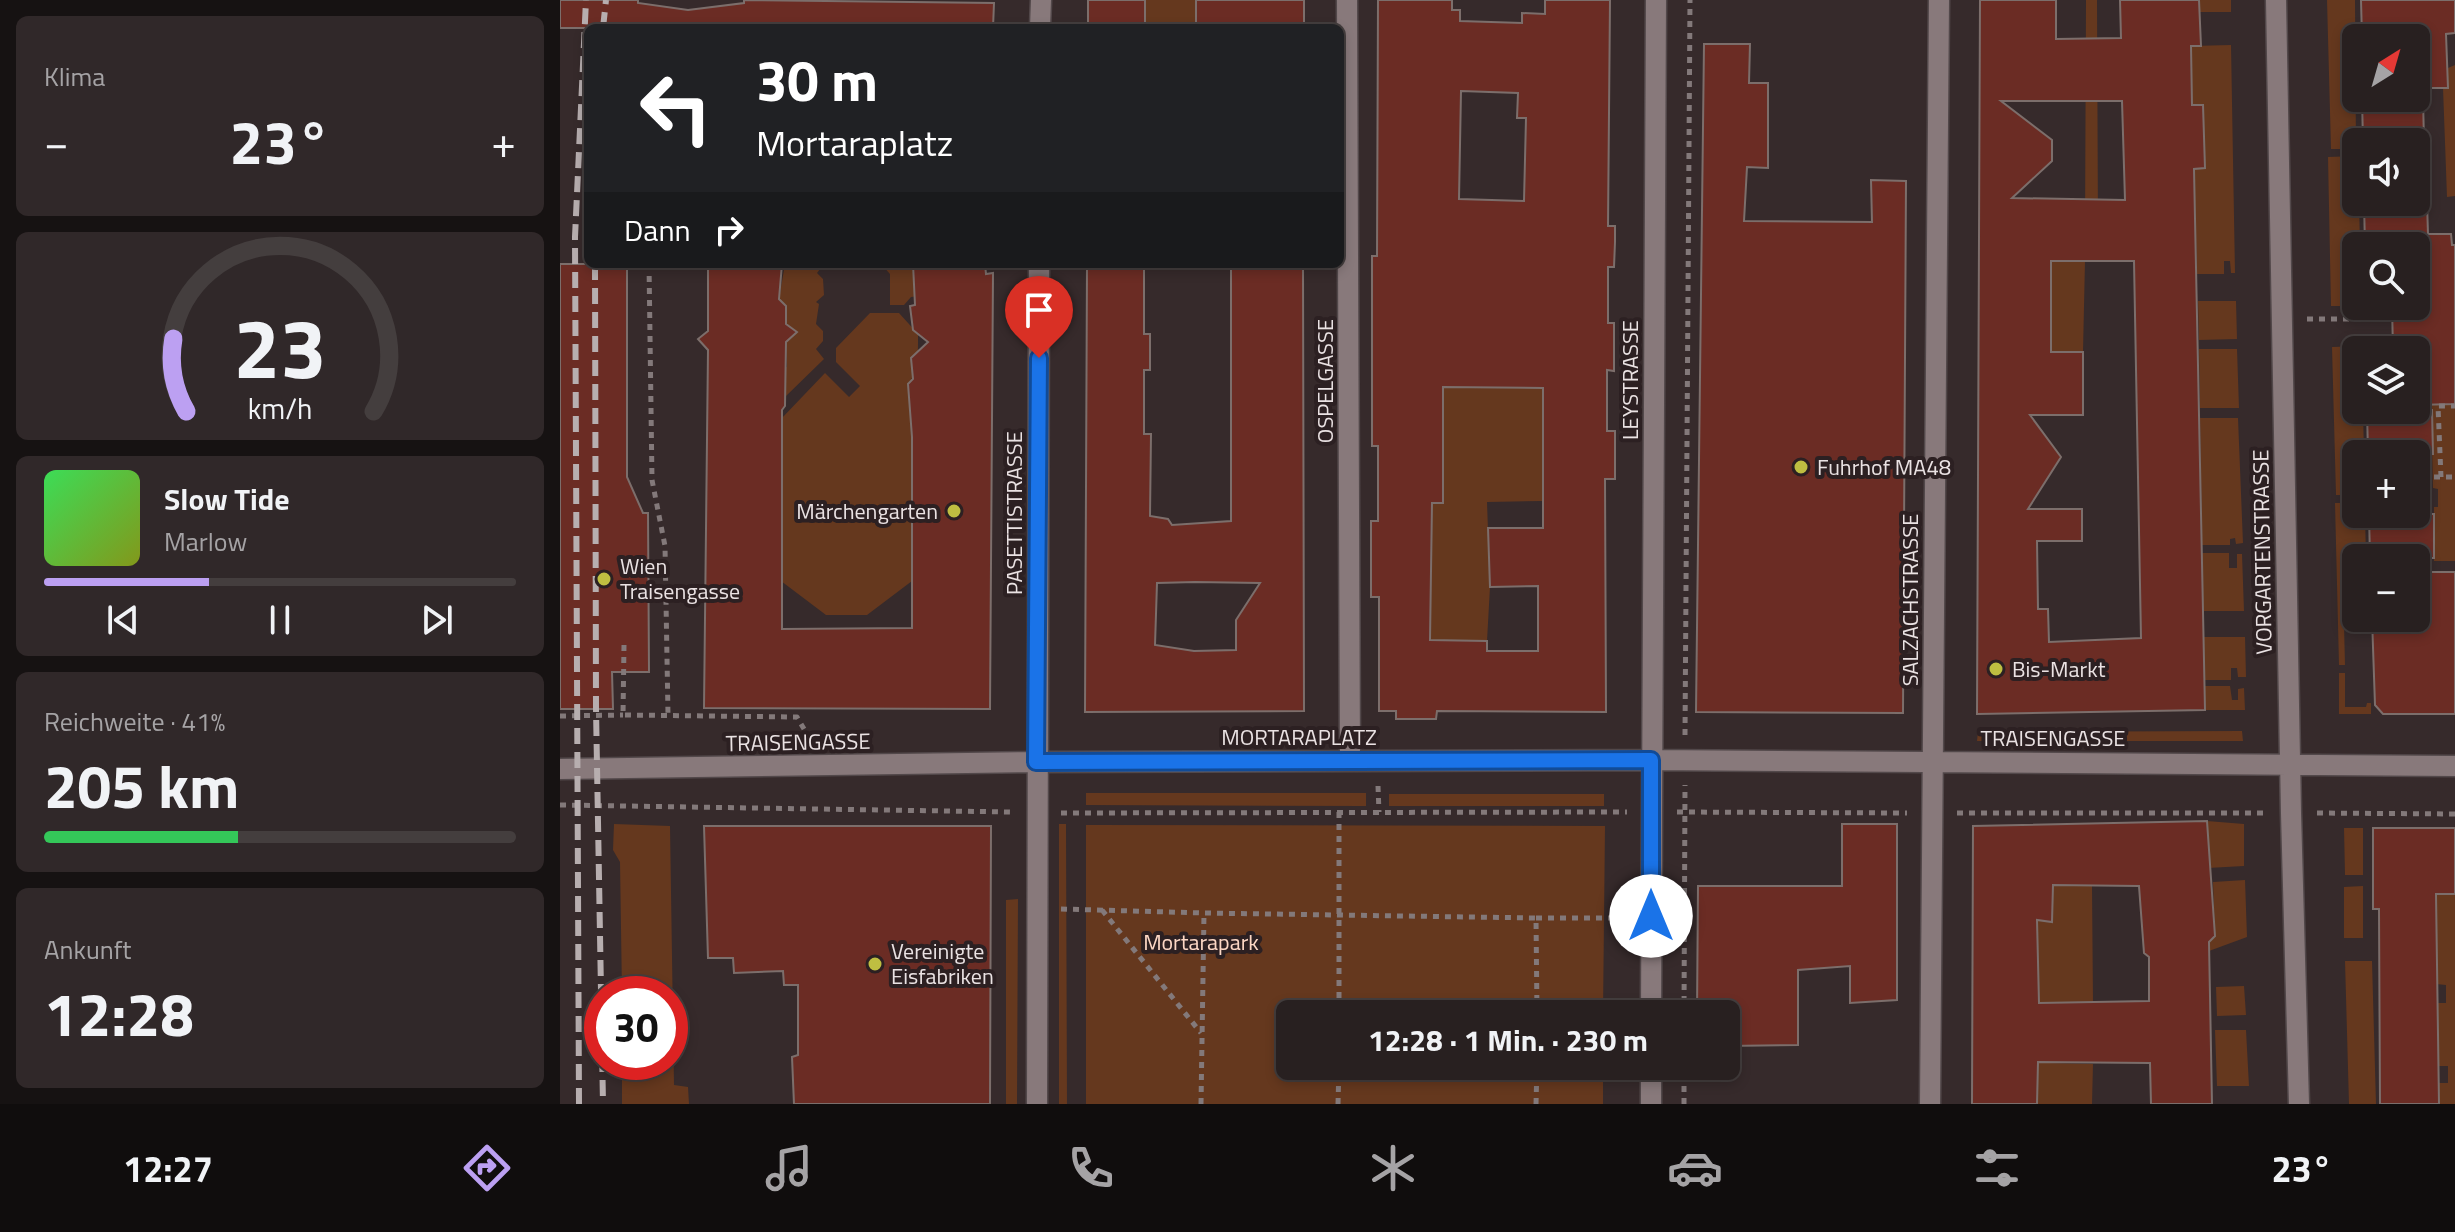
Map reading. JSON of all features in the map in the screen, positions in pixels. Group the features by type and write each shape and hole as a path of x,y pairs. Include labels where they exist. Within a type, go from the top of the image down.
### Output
{"street":[{"path":"1040,24 1041,0"},
{"name":"OSPELGASSE","path":"1347,0 1350,761"},
{"name":"LEYSTRASSE","path":"1651,760 1656,0"},
{"name":"SALZACHSTRASSE","path":"1930,1104 1939,0"},
{"name":"VORGARTENSTRASSE","path":"2276,0 2299,1104"},
{"name":"PASETTISTRASSE","path":"1036,762 1039,268"},
{"path":"1651,760 1651,1000"},
{"name":"MORTARAPLATZ","path":"1036,762 1651,760"},
{"name":"TRAISENGASSE","path":"1651,760 2455,766"},
{"path":"1036,762 1037,1104"},
{"name":"TRAISENGASSE","path":"560,769 1036,762"},
{"path":"1651,1080 1651,1104"}],"path":[{"path":"1684,1000 1690,0"},
{"path":"649,268 652,480 665,546 668,714"},
{"path":"2282,318 2342,319"},
{"path":"2455,406 2438,406 2438,477 2455,477"},
{"path":"623,715 624,645"},
{"path":"560,716 668,714 797,717 826,765"},
{"path":"560,805 1036,813 2455,814"},
{"path":"1339,812 1339,1000"},
{"path":"1037,909 1339,916 1604,919 1651,916"},
{"path":"1102,910 1202,1033"},
{"path":"1201,1104 1204,913"},
{"path":"1536,918 1537,1000"},
{"path":"1338,1104 1339,1080"},
{"path":"1536,1104 1537,1080"},
{"path":"1684,1080 1684,1104"}],"green space":[{"path":"1145,0 1196,0 1196,24 1145,24"},
{"path":"2086,0 2097,0 2098,230 2085,230"},
{"path":"2199,0 2231,0 2231,12 2199,12"},
{"path":"2327,0 2355,0 2355,24 2342,24 2342,112 2356,112 2356,128 2342,128 2342,149 2331,149"},
{"path":"2231,45 2235,273 2231,273 2230,261 2224,261 2224,274 2197,274 2194,169 2203,105 2192,105 2191,46"},
{"path":"2455,65 2455,196 2447,197 2443,88 2448,88 2448,68"},
{"path":"2342,156 2342,216 2359,216 2360,232 2342,232 2342,306 2331,306 2328,157"},
{"path":"2039,261 2085,261 2083,352 2039,352 2043,324 2051,316 2051,295"},
{"path":"784,268 821,268 817,273 823,279 824,295 816,302 819,304 816,324 823,331 823,341 816,349 824,359 785,397 780,393 780,368 787,367 786,342 791,337 786,324 786,306 779,299"},
{"path":"885,268 914,268 920,296 911,297 904,305 890,305 890,274"},
{"path":"2198,301 2236,301 2237,339 2199,340"},
{"path":"870,313 899,313 918,334 916,367 908,384 912,437 912,581 867,615 826,615 781,581 781,419 825,373 849,397 860,386 836,362 836,348"},
{"path":"2332,347 2342,347 2342,424 2363,424 2364,440 2342,440 2342,495 2336,495"},
{"path":"2199,349 2237,349 2239,408 2200,408"},
{"path":"1443,380 1493,387 1543,381 1543,501 1487,502 1490,587 1487,641 1430,640 1432,503 1443,502"},
{"path":"2455,404 2455,561 2434,561 2434,507 2438,507 2438,489 2433,488 2431,405"},
{"path":"2200,418 2238,418 2243,543 2236,544 2235,538 2230,539 2230,545 2202,545"},
{"path":"2335,503 2342,503 2342,528 2365,528 2366,544 2342,544 2345,665 2339,665"},
{"path":"2202,553 2229,553 2229,568 2237,568 2237,554 2242,554 2244,611 2203,611"},
{"path":"2203,637 2245,637 2246,677 2238,677 2237,668 2231,668 2231,680 2203,680"},
{"path":"2339,673 2345,673 2345,707 2366,707 2367,703 2371,703 2371,714 2339,714"},
{"path":"2204,686 2230,686 2232,700 2238,700 2238,689 2244,688 2245,710 2205,710"},
{"path":"2242,731 2243,741 1977,741 1978,732"},
{"path":"1086,793 1366,793 1366,806 1086,805"},
{"path":"1389,794 1604,794 1604,806 1389,806"},
{"path":"2207,821 2244,824 2244,866 2208,868"},
{"path":"614,824 670,826 672,976 622,976 620,862 613,850"},
{"path":"1059,824 1066,824 1067,1104 1059,1104"},
{"name":"Mortarapark","path":"1086,825 1605,826 1603,1000 1276,1000 1276,1080 1603,1080 1603,1104 1086,1104"},
{"path":"2344,828 2363,828 2363,875 2345,875"},
{"path":"2245,880 2247,937 2209,951 2209,942 2215,935 2213,882"},
{"path":"2450,883 2450,894 2455,894 2455,1104 2439,1104 2439,1083 2448,1083 2448,1066 2439,1066 2438,1003 2446,1003 2446,985 2436,984 2430,896"},
{"path":"2037,885 2092,886 2093,1002 2050,1003 2037,1014 2037,920 2052,921 2052,910"},
{"path":"2363,886 2363,938 2344,938 2344,887"},
{"path":"1018,899 1017,1104 1006,1104 1006,900"},
{"path":"2345,961 2372,961 2376,1104 2349,1104"},
{"path":"2244,986 2246,1015 2217,1016 2216,987"},
{"path":"2215,1030 2246,1030 2249,1086 2217,1086"},
{"path":"2038,1049 2049,1050 2050,1063 2093,1064 2092,1104 2037,1104"},
{"path":"622,1080 674,1080 674,1085 688,1087 689,1104 622,1104"}],"building":[{"path":"560,0 638,0 638,3 688,10 744,3 744,0 994,3 993,24 584,24 584,28 560,28"},
{"path":"1088,0 1145,0 1145,24 1088,24"},
{"path":"1196,0 1304,0 1304,24 1196,24"},
{"path":"1378,0 1452,0 1452,10 1460,10 1460,21 1522,23 1522,13 1545,14 1545,0 1610,0 1608,226 1615,226 1615,242 1614,267 1608,267 1608,323 1614,323 1614,371 1607,370 1607,431 1615,431 1615,479 1605,479 1606,712 1437,711 1436,719 1396,719 1396,711 1379,711 1379,597 1371,597 1371,521 1378,521 1378,446 1372,446 1372,256 1377,256","holes":["1461,91 1518,93 1517,118 1526,118 1524,201 1459,199","1443,387 1543,388 1543,528 1488,528 1490,587 1538,586 1538,651 1487,651 1487,641 1430,640 1432,503 1443,503"]},
{"path":"1980,0 2056,0 2056,39 2121,38 2120,0 2199,0 2201,46 2191,46 2192,105 2203,105 2205,168 2194,169 2205,710 1977,714","holes":["2001,101 2122,101 2125,200 2012,198 2052,161 2052,140","2051,261 2134,261 2141,638 2049,642 2048,609 2038,609 2037,541 2082,541 2082,509 2028,509 2061,457 2030,415 2083,415 2083,352 2051,352"]},
{"path":"2361,0 2455,0 2455,33 2446,34 2448,88 2430,88 2430,24 2362,24"},
{"name":"Fuhrhof MA48","path":"1704,44 1750,44 1749,83 1768,83 1768,168 1747,167 1744,221 1872,222 1871,180 1906,181 1903,713 1696,712"},
{"path":"2362,112 2423,112 2424,128 2363,128"},
{"path":"2364,216 2427,216 2428,232 2365,232"},
{"path":"2430,234 2451,234 2452,245 2455,245 2455,404 2430,405 2430,336 2393,336 2392,320 2430,320"},
{"path":"560,264 584,264 584,268 627,268 627,477 643,513 648,513 649,672 612,672 613,709 560,709"},
{"path":"708,268 782,268 779,299 786,306 786,324 797,332 786,342 785,406 782,410 782,629 912,628 912,437 908,384 913,379 911,358 928,342 913,330 910,306 915,305 913,268 985,268 986,274 993,273 990,709 704,708 708,350 698,339 708,331"},
{"path":"1087,268 1144,268 1144,334 1150,334 1150,370 1144,370 1144,434 1151,434 1150,516 1168,519 1172,525 1231,521 1231,268 1303,268 1304,711 1085,712","holes":["1157,583 1260,583 1236,620 1236,650 1194,651 1155,645"]},
{"path":"2432,410 2433,454 2430,454 2430,440 2368,440 2367,424 2430,424"},
{"path":"2430,514 2434,514 2434,558 2430,558 2430,544 2370,544 2369,528 2430,528"},
{"path":"2430,572 2455,572 2455,714 2383,714 2375,705 2372,632 2430,632"},
{"path":"2207,821 2215,936 2209,942 2212,1104 2151,1104 2150,1063 2038,1062 2037,1104 1972,1104 1973,826","holes":["2053,885 2139,886 2144,953 2149,957 2149,1001 2039,1003 2037,920 2052,922"]},
{"path":"1842,824 1897,824 1897,1000 1850,1003 1850,966 1798,970 1798,1045 1740,1046 1740,1000 1697,1000 1698,886 1842,886"},
{"name":"Vereinigte Eisfabriken","path":"704,826 991,826 990,1104 794,1104 792,1057 798,1055 798,985 784,985 783,971 734,973 733,958 708,958"},
{"path":"2373,828 2455,828 2455,894 2436,894 2439,1104 2380,1104 2379,909 2373,909"}],"railway":[{"path":"585,24 586,0"},
{"path":"603,24 606,0"},
{"path":"579,1104 575,237 584,43"},
{"path":"595,268 596,709 603,1104"}],"place":[{"name":"Fuhrhof MA48","path":"1801,467"},
{"name":"Märchengarten","path":"954,511"},
{"name":"Wien Traisengasse","path":"604,579"},
{"name":"Bis-Markt","path":"1996,669"},
{"name":"Vereinigte Eisfabriken","path":"875,964"}],"route":[{"path":"1039,358 1036,762 1651,760 1651,916"}]}
